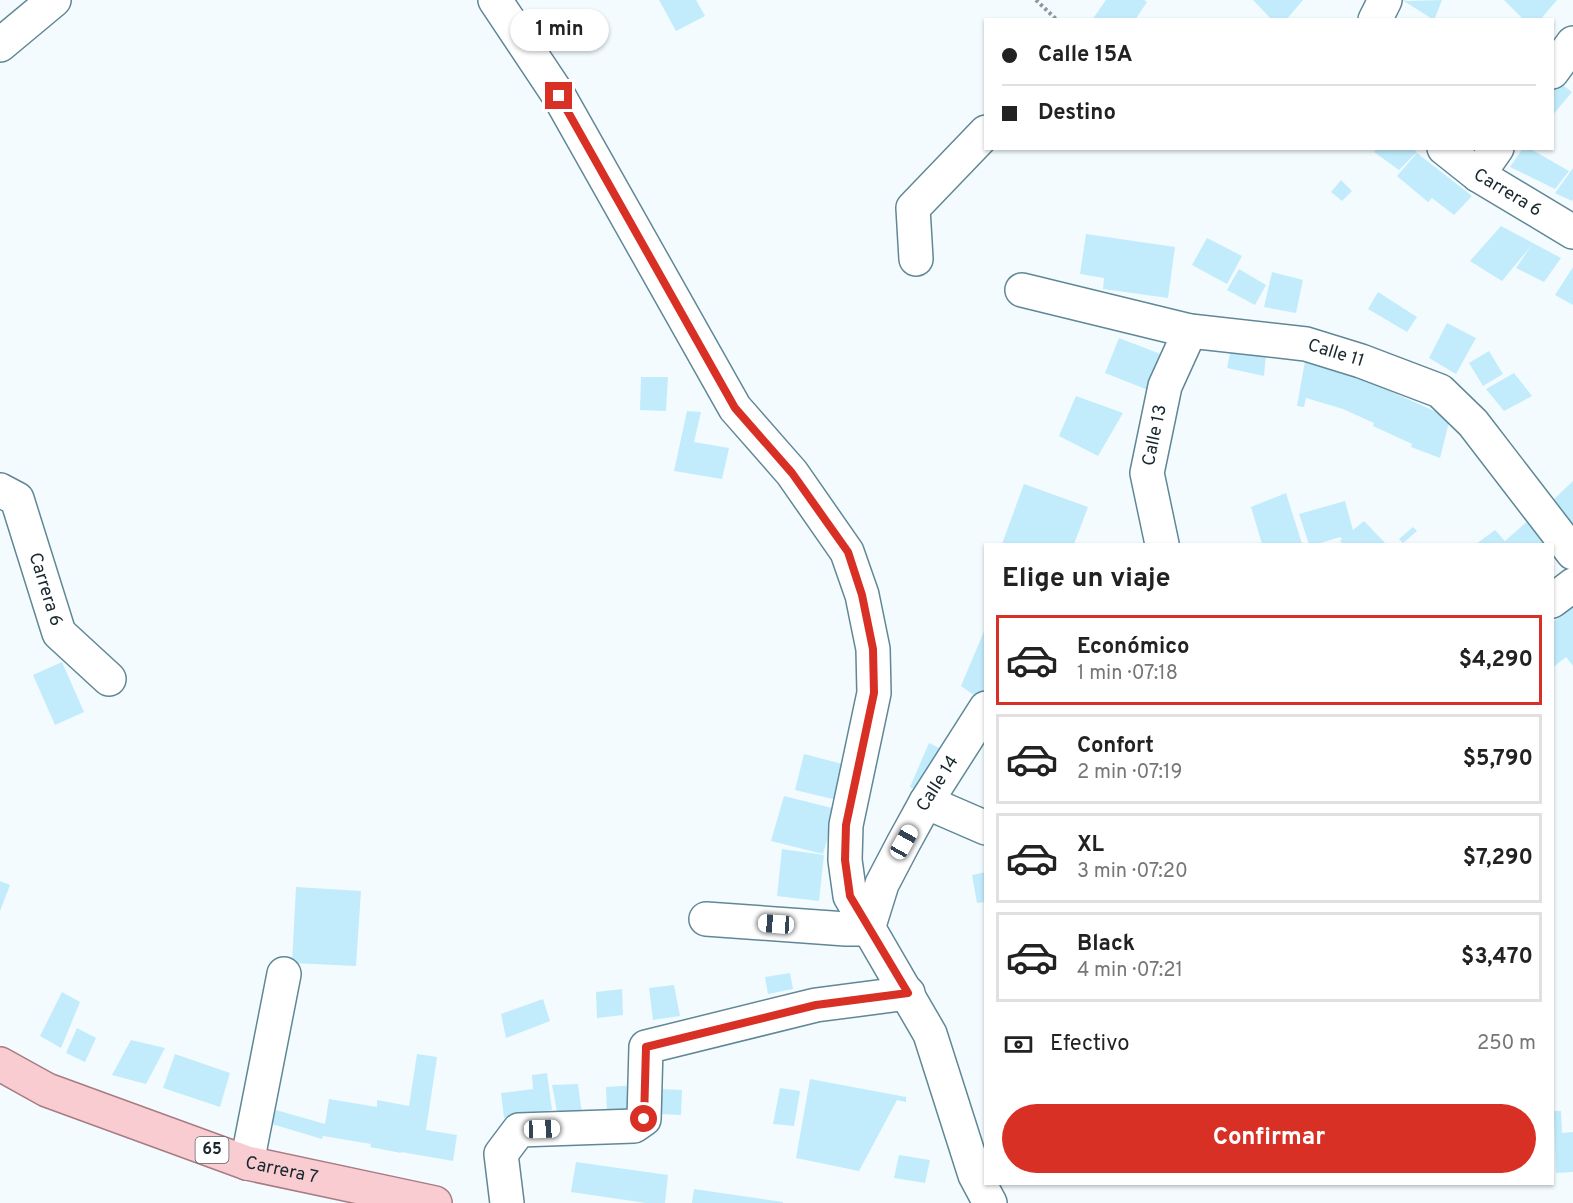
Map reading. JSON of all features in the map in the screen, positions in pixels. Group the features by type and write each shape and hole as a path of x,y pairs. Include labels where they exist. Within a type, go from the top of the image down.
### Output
{"main road":[{"name":"Carrera 7","path":"0,1064 47,1090 247,1163 435,1203"}],"street":[{"path":"0,45 54,0"},
{"path":"495,0 559,96 735,408 792,473 848,552 862,595 873,649 874,693 846,825 845,860 850,896 930,1034 975,1175 990,1203"},
{"path":"1376,18 1384,0"},
{"path":"1554,69 1573,43"},
{"path":"916,259 913,208 984,134"},
{"name":"Carrera 6","path":"1447,150 1478,175 1573,232"},
{"path":"1478,175 1496,150"},
{"name":"Calle 11","path":"1022,290 1190,331 1306,344 1361,361 1440,391 1473,423 1573,553"},
{"name":"Calle 13","path":"1162,543 1148,473 1166,387 1190,331"},
{"name":"Carrera 6","path":"0,490 17,499 59,633 109,679"},
{"path":"1554,599 1573,585"},
{"name":"Calle 14","path":"868,929 882,884 926,802 984,711"},
{"path":"926,802 984,827"},
{"path":"706,919 868,929"},
{"path":"247,1163 284,974"},
{"path":"507,1203 501,1154 519,1130 634,1126 644,1119 646,1047 816,1005 908,993"}],"path":[{"path":"1036,0 1055,18"}],"building":[{"path":"659,0 696,0 705,16 676,31"},
{"path":"1106,0 1144,0 1147,2 1136,18 1093,18"},
{"path":"1253,0 1303,0 1288,18 1270,18"},
{"path":"1402,0 1442,0 1435,18 1431,18"},
{"path":"1504,0 1557,0 1542,18 1522,18"},
{"path":"1554,78 1572,92 1554,114"},
{"path":"1376,150 1414,150 1417,152 1399,170 1374,152"},
{"path":"1522,150 1532,150 1569,171 1555,189 1510,167"},
{"path":"1417,153 1472,196 1454,215 1432,198 1428,202 1397,176"},
{"path":"1573,168 1573,199 1572,201 1555,193"},
{"path":"1341,180 1352,191 1342,201 1331,192"},
{"path":"1501,226 1561,258 1544,282 1516,268 1531,246 1502,281 1470,261"},
{"path":"1086,234 1175,247 1168,298 1103,289 1104,278 1080,274"},
{"path":"1207,238 1242,256 1227,284 1192,265"},
{"path":"1573,267 1573,305 1555,295"},
{"path":"1239,269 1266,285 1255,305 1227,290"},
{"path":"1272,272 1303,280 1296,313 1264,307"},
{"path":"1378,292 1417,317 1407,332 1368,309"},
{"path":"1447,323 1476,338 1456,374 1429,358"},
{"path":"1119,338 1163,355 1148,390 1105,373"},
{"path":"1231,348 1266,355 1264,376 1227,368"},
{"path":"1489,351 1503,374 1483,386 1469,363"},
{"path":"1305,361 1354,375 1450,418 1440,458 1411,447 1412,444 1343,409 1306,398 1304,407 1297,406"},
{"path":"1514,373 1532,396 1504,411 1486,389"},
{"path":"641,377 668,377 666,411 640,410"},
{"path":"1076,396 1123,413 1098,456 1059,436"},
{"path":"687,411 701,412 694,442 729,448 722,479 674,471"},
{"path":"1573,481 1573,526 1549,504"},
{"path":"1024,484 1088,507 1074,543 1002,543"},
{"path":"1286,493 1302,543 1262,543 1251,507"},
{"path":"1345,501 1353,530 1364,521 1385,543 1342,543 1340,537 1320,543 1309,543 1299,514"},
{"path":"1530,519 1551,543 1477,543 1495,530 1505,541"},
{"path":"1413,527 1417,531 1403,543 1399,539"},
{"path":"1573,606 1573,666 1566,657 1554,666 1554,621"},
{"path":"984,631 984,699 982,701 961,686"},
{"path":"62,662 84,712 55,725 33,675"},
{"path":"929,743 951,754 926,796 910,787"},
{"path":"804,754 850,766 841,801 795,790"},
{"path":"784,796 836,809 823,854 771,841"},
{"path":"782,849 824,855 819,901 777,896"},
{"path":"984,872 984,902 977,903 972,875"},
{"path":"0,881 10,885 0,911"},
{"path":"296,887 361,891 356,966 292,963"},
{"path":"790,973 793,989 768,994 765,977"},
{"path":"674,985 680,1016 653,1020 649,988"},
{"path":"622,989 623,1015 597,1018 596,992"},
{"path":"62,992 80,1002 61,1048 40,1036"},
{"path":"543,999 550,1021 506,1038 501,1014"},
{"path":"77,1028 96,1038 85,1062 66,1053"},
{"path":"131,1040 165,1048 146,1084 112,1075"},
{"path":"175,1054 230,1073 220,1107 163,1088"},
{"path":"417,1054 437,1057 426,1130 457,1135 453,1161 370,1147 371,1144 323,1136 322,1139 272,1124 276,1110 325,1124 329,1099 377,1107 377,1100 409,1106"},
{"path":"547,1073 552,1110 504,1118 501,1093 533,1089 532,1075"},
{"path":"810,1079 906,1097 906,1102 897,1100 859,1171 796,1158"},
{"path":"578,1084 582,1114 558,1117 552,1085"},
{"path":"637,1085 637,1111 607,1113 606,1087"},
{"path":"780,1088 800,1091 794,1126 773,1124"},
{"path":"661,1089 682,1090 681,1115 660,1114"},
{"path":"1554,1111 1561,1111 1562,1133 1573,1132 1573,1172 1556,1173"},
{"path":"899,1155 930,1160 925,1183 894,1178"},
{"path":"576,1162 668,1175 665,1203 646,1203 571,1192"},
{"path":"694,1189 783,1202 783,1203 692,1203"}],"route":[{"path":"559,96 735,408 792,473 848,552 862,595 873,649 874,693 846,825 845,860 850,896 908,993 816,1005 646,1047 644,1119"}]}
